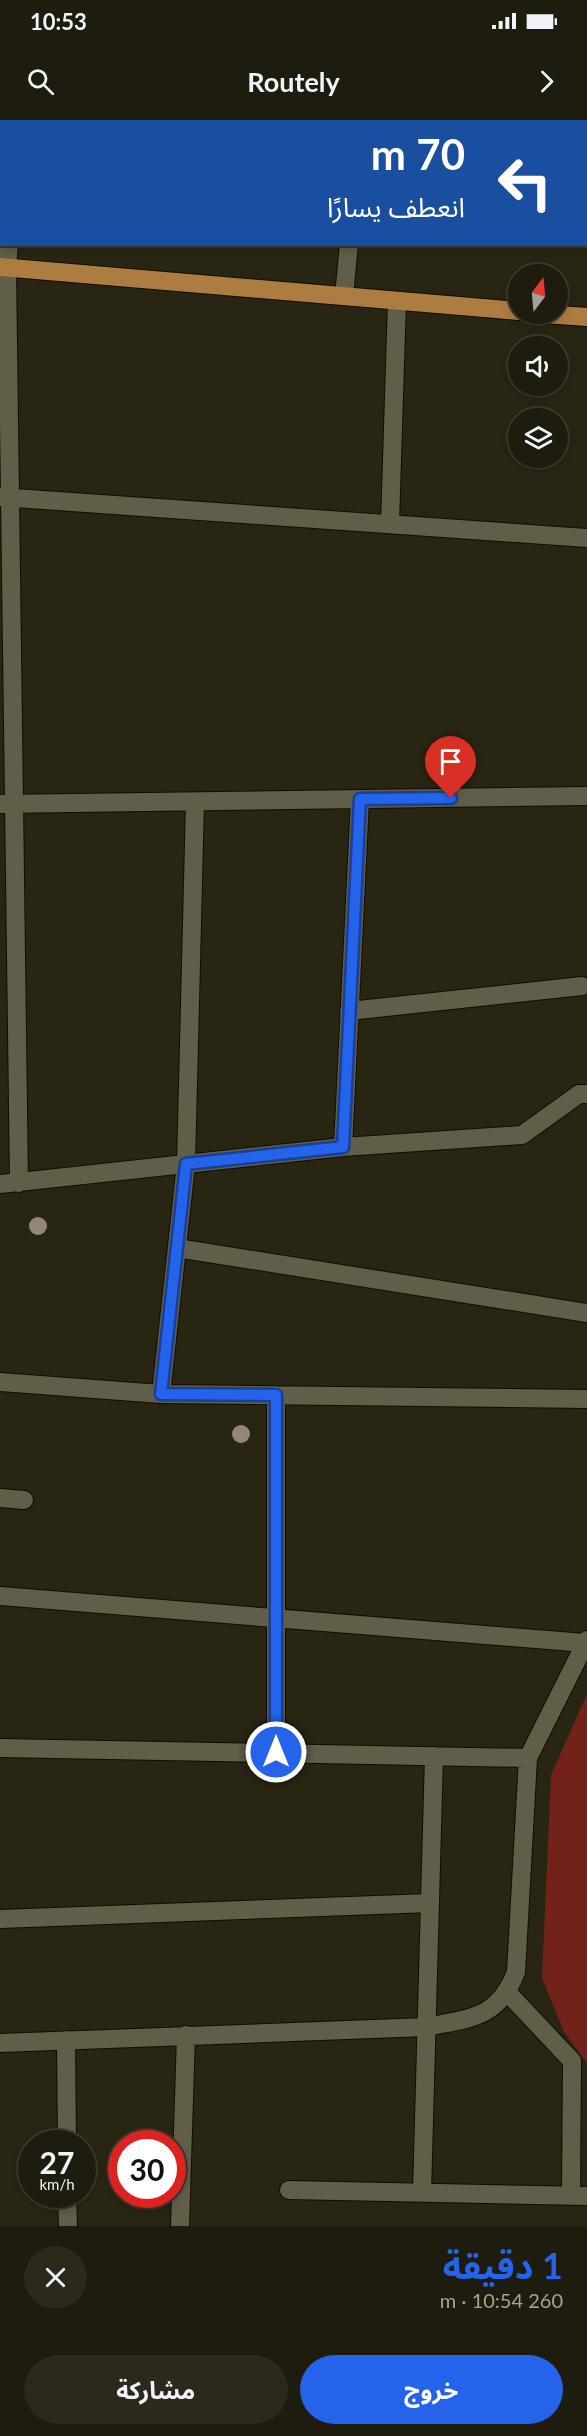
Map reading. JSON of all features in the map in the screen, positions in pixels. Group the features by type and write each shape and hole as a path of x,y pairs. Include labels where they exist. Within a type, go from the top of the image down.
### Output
{"main road":[{"path":"4,267 508,310"},
{"path":"568,316 587,317"}],"street":[{"path":"9,246 4,267 8,1048 19,1183"},
{"path":"344,296 349,246"},
{"path":"390,524 397,301"},
{"path":"5,497 587,538"},
{"path":"7,804 587,796"},
{"path":"343,1147 360,799"},
{"path":"161,1394 186,1164 195,802"},
{"path":"350,1011 582,986"},
{"path":"0,1184 343,1147 522,1135 579,1094 587,1094"},
{"path":"177,1248 587,1313"},
{"path":"0,1382 161,1394 587,1399"},
{"path":"276,1395 276,1752"},
{"path":"0,1498 24,1500"},
{"path":"0,1596 586,1642 528,1758 516,1972 508,1993 481,2016 426,2027 0,2043"},
{"path":"0,1748 528,1758"},
{"path":"422,2193 434,1756"},
{"path":"0,1919 430,1903"},
{"path":"289,2190 579,2195 572,2061 508,1993"},
{"path":"180,2226 186,2036"},
{"path":"66,2040 67,2130"},
{"path":"67,2208 68,2226"}],"shaded area":[{"path":"587,1694 587,2063 564,2032 542,1978 551,1775"}],"route":[{"path":"276,1752 276,1395 161,1394 186,1164 343,1147 360,799 451,798"}]}
